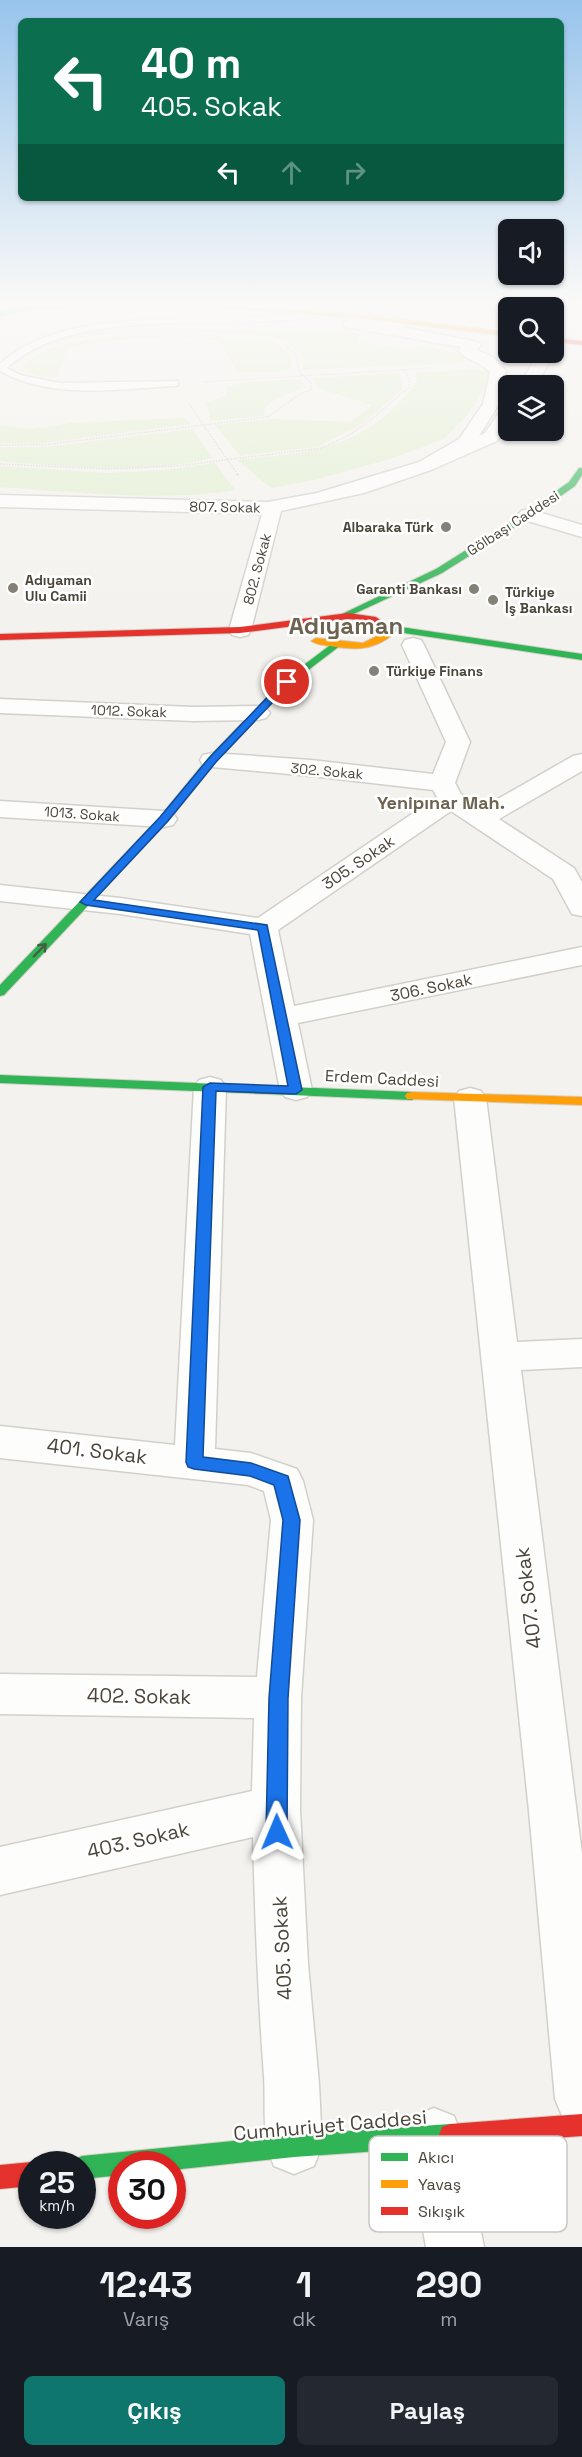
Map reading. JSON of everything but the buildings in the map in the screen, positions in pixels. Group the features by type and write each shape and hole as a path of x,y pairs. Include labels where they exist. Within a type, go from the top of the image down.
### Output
{"main road":[{"name":"Gölbaşı Caddesi","path":"336,617 439,571 528,515 572,483 582,470"},
{"name":"Gölbaşı Caddesi","path":"406,600 439,571"},
{"path":"0,637 240,630 336,617 361,616 506,646 582,657"},
{"path":"330,643 318,636 316,628 336,617"},
{"path":"374,644 386,637 386,622"},
{"path":"240,630 286,640"},
{"path":"305,641 356,646 374,644 506,646"},
{"path":"0,992 164,819 212,760 287,682 330,643"},
{"name":"Erdem Caddesi","path":"0,1078 582,1101"},
{"name":"Cumhuriyet Caddesi","path":"434,2136 582,2125"},
{"name":"Cumhuriyet Caddesi","path":"96,2167 369,2141"},
{"path":"0,2177 18,2175"}],"street":[{"path":"442,457 465,443 486,411"},
{"path":"442,457 492,436 498,427"},
{"name":"807. Sokak","path":"0,501 268,508 357,489 425,466 442,457"},
{"name":"802. Sokak","path":"240,630 272,513 268,508"},
{"path":"528,515 582,531"},
{"path":"403,645 458,742 447,791 564,874 582,908"},
{"name":"1012. Sokak","path":"0,706 193,714 258,713"},
{"name":"302. Sokak","path":"212,760 311,768 447,791"},
{"path":"483,818 582,761"},
{"name":"305. Sokak","path":"263,927 447,791"},
{"name":"1013. Sokak","path":"0,809 164,819"},
{"path":"0,893 86,902 263,927 296,1090"},
{"name":"306. Sokak","path":"280,1018 582,956"},
{"path":"194,1462 210,1087"},
{"name":"407. Sokak","path":"470,1098 553,1810 582,2099"},
{"path":"500,1357 582,1353"},
{"name":"401. Sokak","path":"0,1442 194,1462"},
{"name":"405. Sokak","path":"194,1462 251,1469 282,1481 292,1520 278,1698 276,1809 282,1964 292,2084 294,2146"},
{"name":"402. Sokak","path":"0,1694 278,1698"},
{"name":"403. Sokak","path":"0,1870 276,1809"},
{"path":"451,2232 454,2247"}],"path":[{"path":"193,411 225,459 268,508"},
{"path":"0,464 108,470 177,466 321,448 341,441 364,428 383,411"}],"green space":[{"path":"208,411 265,411 264,416 211,421"},
{"path":"365,411 378,411 364,423 317,447 240,456 215,425 271,419 351,422"},
{"path":"390,411 470,411 444,439 390,459 314,480 271,488 237,460 291,454 338,443 359,434"},
{"path":"184,418 191,424 36,444 0,443 0,425 32,429 70,423"},
{"path":"192,429 213,458 134,468 80,467 0,461 0,447 45,447"},
{"path":"215,463 235,490 208,494 149,496 0,487 0,466 106,473 163,470"}],"traffic: fast":[{"path":"342,616 439,571 528,515 572,484 582,470"},
{"path":"387,628 582,657"},
{"path":"0,992 164,819 212,760 287,682 336,645"},
{"path":"0,1079 412,1096"},
{"path":"436,2136 450,2135"},
{"path":"96,2167 294,2146 369,2141"}],"traffic: slow":[{"path":"316,641 363,646 380,640 388,634 387,628"},
{"path":"412,1096 582,1101"}],"traffic: jam":[{"path":"0,637 240,630 348,616 373,619 387,628"},
{"path":"450,2135 582,2125"},
{"path":"0,2177 18,2175"}],"place":[{"name":"Albaraka Türk","path":"446,527"},
{"name":"Adıyaman Ulu Camii","path":"13,588"},
{"name":"Garanti Bankası","path":"474,589"},
{"name":"Türkiye İş Bankası","path":"493,600"},
{"name":"Türkiye Finans","path":"374,671"}],"district":[{"name":"Adıyaman","path":"346,626"},
{"name":"Yenipınar Mah.","path":"441,803"}],"route":[{"path":"277,1832 278,1698 292,1520 282,1481 251,1469 194,1462 210,1087 296,1090 263,927 86,902 164,819 212,760 287,682"}]}
